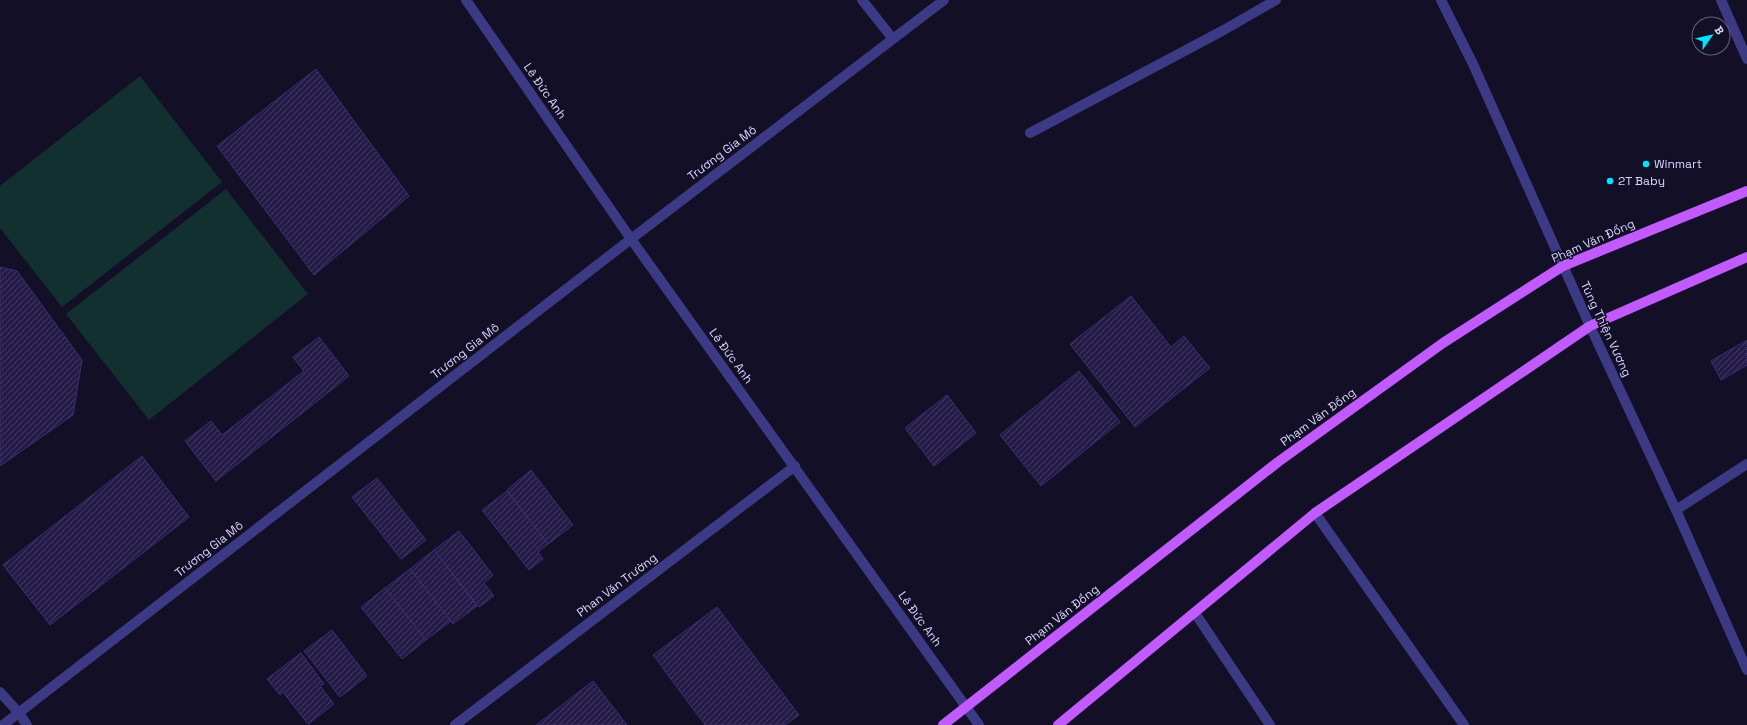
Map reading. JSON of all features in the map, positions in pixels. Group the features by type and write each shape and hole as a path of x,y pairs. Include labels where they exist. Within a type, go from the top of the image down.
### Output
{"main road":[{"name":"Phạm Văn Đồng","path":"942,725 1278,462 1443,343 1563,266 1747,191"},
{"path":"1058,725 1315,512 1590,326 1747,257"}],"street":[{"name":"Lê Đức Anh","path":"466,0 631,239 979,725"},
{"path":"862,0 893,39"},
{"name":"Trương Gia Mô","path":"3,725 631,239 944,0"},
{"path":"1030,133 1222,31 1276,0"},
{"name":"Tùng Thiện Vương","path":"1441,0 1473,64 1590,326 1676,510 1747,670"},
{"path":"1721,0 1747,59"},
{"path":"1676,510 1747,464"},
{"name":"Phan Văn Trường","path":"456,725 795,466"},
{"path":"1315,512 1464,725"},
{"path":"1195,613 1270,725"},
{"path":"0,692 27,725"}],"green space":[{"path":"140,76 222,182 62,307 0,228 0,186"},
{"path":"226,189 308,294 149,420 66,314"}],"building":[{"path":"316,69 409,196 314,275 217,146"},
{"path":"0,267 17,271 82,360 73,415 0,466"},
{"path":"1131,296 1171,347 1184,336 1210,368 1135,427 1070,344"},
{"path":"319,337 349,376 216,481 185,441 211,421 222,435 304,371 293,357"},
{"path":"1747,340 1747,365 1721,380 1711,361"},
{"path":"1079,371 1120,422 1041,486 1000,435"},
{"path":"947,395 976,433 934,466 905,428"},
{"path":"142,456 189,517 50,625 3,565"},
{"path":"531,470 573,525 548,544 507,490"},
{"path":"377,478 426,540 401,559 352,497"},
{"path":"507,491 548,544 538,552 543,559 529,570 482,510"},
{"path":"459,531 493,575 484,583 494,596 479,607 434,550"},
{"path":"434,550 477,606 453,624 410,569"},
{"path":"410,569 451,621 426,640 385,588"},
{"path":"385,588 426,640 402,659 361,607"},
{"path":"717,607 799,715 785,725 705,725 653,655"},
{"path":"332,630 367,676 340,697 304,651"},
{"path":"301,653 324,684 320,686 334,704 308,724 283,692 280,695 267,679"},
{"path":"593,681 627,725 536,725"}],"place":[{"name":"Winmart","path":"1646,164"},
{"name":"2T Baby","path":"1610,181"}]}
